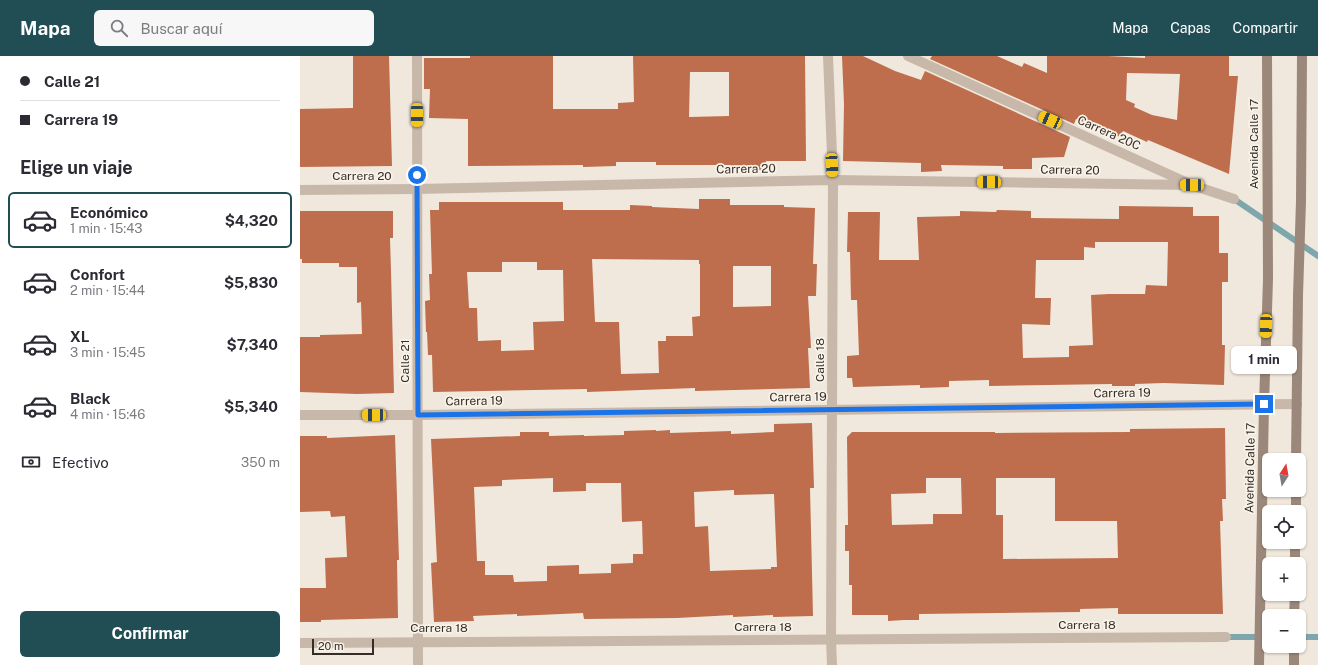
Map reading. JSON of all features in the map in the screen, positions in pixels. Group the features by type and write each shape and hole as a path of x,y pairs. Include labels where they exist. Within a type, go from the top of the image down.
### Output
{"main road":[{"name":"Avenida Calle 17","path":"1259,665 1268,279 1268,56"},
{"path":"1296,453 1302,56"},
{"path":"1294,653 1294,665"}],"street":[{"name":"Calle 21","path":"417,56 418,665"},
{"name":"Calle 18","path":"828,56 833,180 832,665"},
{"name":"Carrera 20C","path":"908,56 1192,185 1234,199"},
{"name":"Carrera 20","path":"300,190 417,190 833,180 1192,185"},
{"name":"Carrera 19","path":"300,416 1297,404"},
{"name":"Carrera 18","path":"300,643 418,641 1226,637"}],"building":[{"path":"353,56 389,56 392,166 300,167 300,109 353,108"},
{"path":"470,56 553,56 553,109 618,109 618,103 634,102 633,56 805,56 806,161 766,161 766,170 731,170 731,165 656,165 656,162 616,162 616,166 583,167 583,165 468,166 468,119 429,118 430,89 424,89 424,58 470,58","holes":["690,72 729,72 729,116 689,117"]},
{"path":"842,56 863,56 895,71 921,80 925,71 1070,137 1064,157 1032,158 1032,169 1003,169 1003,166 941,165 942,171 921,172 921,163 843,161 844,104"},
{"path":"932,56 997,56 1022,67 1024,63 1047,73 1047,56 1108,56 1145,58 1145,56 1229,56 1229,76 1238,76 1229,174 1123,131 1120,137 1089,123 1088,124 1076,119 1074,124 930,59","holes":["1127,73 1180,74 1177,120 1152,115 1134,107 1135,104 1126,100"]},
{"path":"699,199 730,199 730,205 784,205 784,207 815,208 813,264 817,264 816,296 808,296 811,348 808,348 810,388 695,391 695,388 587,392 587,389 433,392 432,355 428,355 425,301 430,300 429,274 432,274 430,210 439,210 439,202 563,202 563,210 630,210 630,205 699,209","holes":["592,259 699,260 700,316 692,317 693,336 666,336 666,341 658,341 659,373 621,374 619,322 595,322","502,262 537,262 537,270 563,270 564,321 533,322 534,350 501,351 501,340 478,341 477,308 469,308 467,272 502,272","733,266 771,266 771,306 733,307"]},
{"path":"1119,206 1193,207 1193,216 1219,216 1219,253 1228,253 1228,282 1222,282 1222,345 1225,345 1224,385 1164,383 1135,384 1135,386 1112,386 1112,384 989,386 989,380 949,381 949,387 920,388 920,385 853,387 852,378 847,378 847,356 859,355 857,300 851,300 850,252 847,252 848,212 880,212 879,260 919,260 917,217 960,216 960,211 996,212 997,210 1031,211 1031,218 1119,219","holes":["1095,242 1168,242 1167,286 1146,285 1145,294 1091,295 1093,345 1069,346 1069,357 1023,358 1022,324 1050,325 1051,298 1035,298 1036,260 1084,260 1084,247 1095,248"]},
{"path":"300,211 393,211 393,238 390,238 394,393 357,394 300,392 300,337 362,334 361,302 357,303 357,267 339,267 339,263 302,263 302,259 300,259"},
{"path":"812,423 814,488 810,488 813,616 773,617 773,615 733,617 733,615 677,618 584,619 583,613 517,616 517,614 473,616 474,621 434,622 431,563 437,562 431,439 520,436 520,432 549,432 549,436 624,435 624,431 656,430 670,430 670,433 731,431 731,434 774,432 774,424","holes":["553,478 553,492 586,491 586,483 621,483 622,522 642,521 643,554 633,554 633,563 611,564 611,573 579,574 579,565 547,566 547,581 514,582 513,575 485,575 485,561 477,561 474,487 502,486 502,480","734,490 734,495 774,494 777,567 771,567 771,569 710,571 708,526 695,527 694,492"]},
{"path":"1225,428 1226,499 1222,499 1223,521 1220,521 1223,614 1118,614 1118,608 1080,609 1080,612 919,614 919,620 888,621 888,615 852,615 852,585 849,585 849,551 845,551 845,525 848,525 847,437 852,432 1130,432 1130,429","holes":["926,478 961,478 962,514 933,514 933,524 892,525 891,494 926,493","996,478 1055,478 1055,521 1117,521 1118,558 1003,559 1003,515 996,515"]},
{"path":"395,435 399,560 397,560 398,618 300,622 300,588 326,588 325,558 347,557 345,516 331,517 330,511 300,512 300,436 327,436 327,438"}],"waterway":[{"path":"1234,199 1318,256"},
{"path":"1226,637 1262,637"},
{"path":"1306,637 1318,637"}],"route":[{"path":"417,175 418,415 1264,404"}]}
